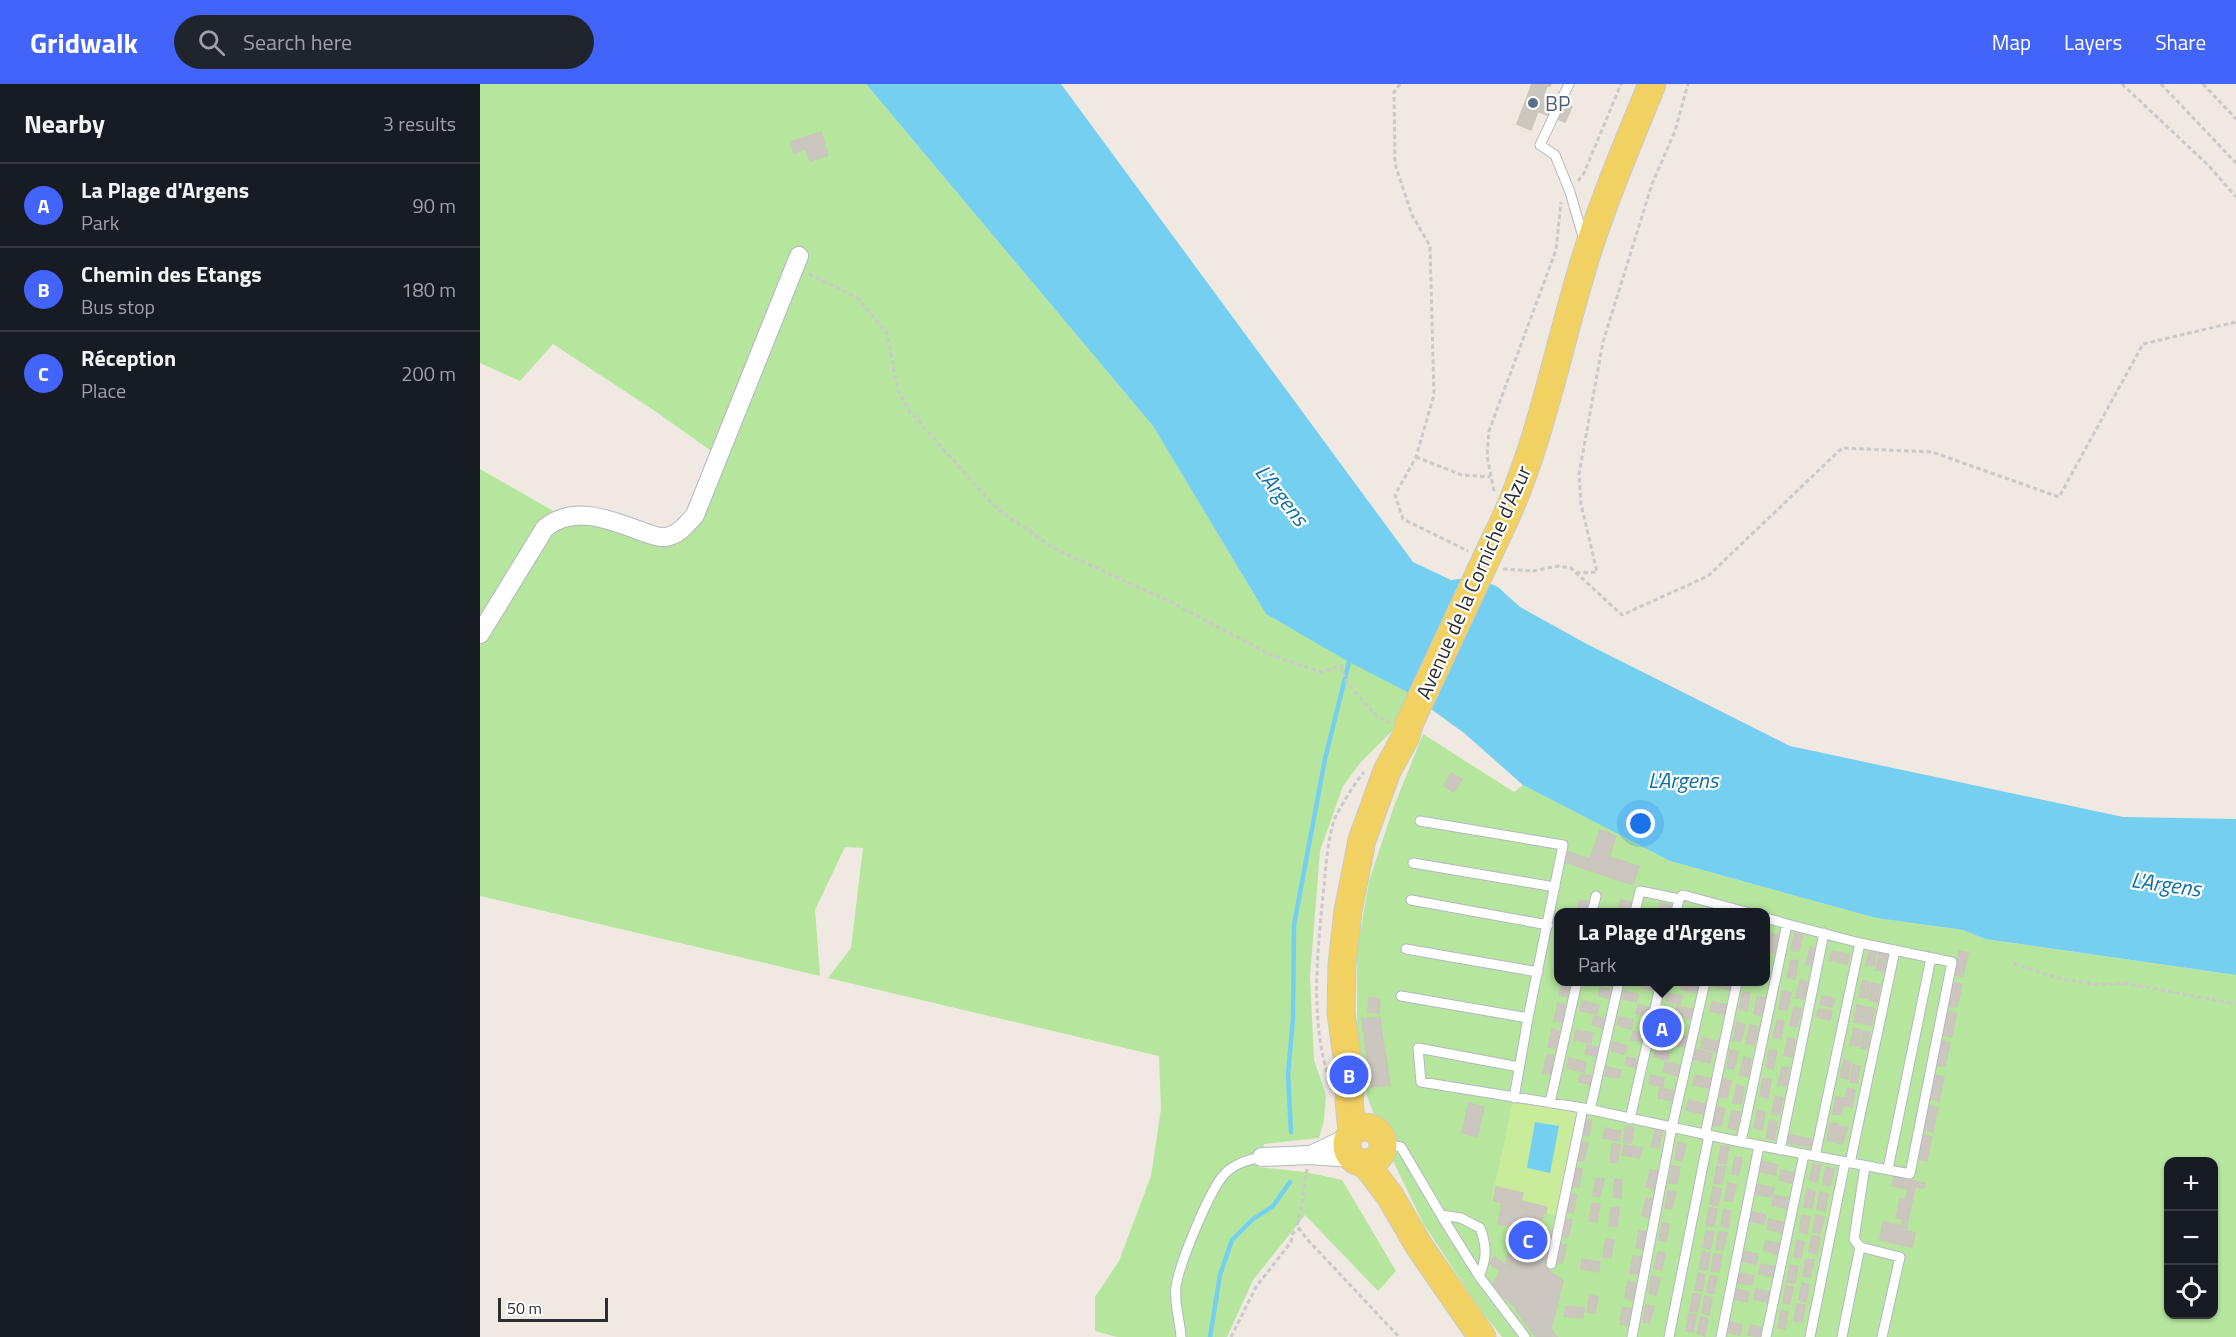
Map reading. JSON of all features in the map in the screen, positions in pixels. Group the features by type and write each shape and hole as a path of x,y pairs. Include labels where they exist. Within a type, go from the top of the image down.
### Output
{"main road":[{"name":"Avenue de la Corniche d'Azur","path":"1482,1337 1419,1246 1390,1196 1365,1145 1351,1086 1341,1013 1342,963 1348,911 1362,840 1387,771 1406,736 1399,727 1508,514 1542,415 1587,251 1652,84"}],"street":[{"path":"480,634 545,528 555,520 581,515 604,518 664,537 676,534 691,520 695,515 799,256"},
{"path":"1262,1157 1304,1156 1365,1145"}],"lane":[{"path":"1569,84 1540,145 1555,156 1570,192 1587,251"},
{"path":"1420,821 1563,845 1514,1098"},
{"path":"1413,863 1555,887"},
{"path":"1636,908 1640,891 1679,899"},
{"path":"1677,908 1679,899 1683,895 1718,908"},
{"path":"1593,908 1596,896"},
{"path":"1411,900 1548,925"},
{"path":"1519,1067 1418,1048 1421,1082 1586,1109 1759,1146 1910,1174 1952,962 1860,943 1770,919"},
{"path":"1741,1142 1787,924"},
{"path":"1780,1150 1824,933"},
{"path":"1815,1156 1860,943"},
{"path":"1406,949 1538,972"},
{"path":"1810,1337 1895,950"},
{"path":"1888,1169 1931,958"},
{"path":"1550,1103 1576,986"},
{"path":"1551,1264 1586,1109 1618,986"},
{"path":"1630,1119 1660,986"},
{"path":"1632,1337 1672,1127 1703,986"},
{"path":"1669,1337 1736,986"},
{"path":"1401,996 1528,1018"},
{"path":"1365,1145 1401,1147 1479,1276 1525,1337"},
{"path":"1721,1337 1759,1146"},
{"path":"1766,1337 1804,1154"},
{"path":"1181,1337 1175,1299 1176,1285 1197,1223 1222,1176 1241,1161 1262,1157"},
{"path":"1865,1166 1854,1239 1860,1247 1900,1257 1882,1337"},
{"path":"1441,1215 1461,1218 1480,1228 1486,1245 1484,1264 1479,1276"},
{"path":"1842,1337 1860,1247"}],"path":[{"path":"1400,84 1394,92 1395,164 1412,215 1430,246 1434,395 1416,457 1395,495 1402,519 1489,553 1505,570 1533,571 1558,566 1571,568 1622,615 1708,576 1842,448 1932,452 2059,497 2143,344 2236,322"},
{"path":"1579,180 1621,84"},
{"path":"1576,573 1597,572 1581,504 1579,474 1603,342 1652,184 1675,131 1688,84"},
{"path":"2122,84 2209,166 2236,197"},
{"path":"2161,84 2236,163"},
{"path":"2203,84 2236,119"},
{"path":"1508,514 1492,487 1487,456 1489,431 1556,250 1559,204"},
{"path":"791,277 808,273 858,298 887,333 898,392 910,412 997,509 1055,549 1171,602 1271,655 1321,672 1341,666 1347,684 1377,716 1399,727"},
{"path":"1416,457 1462,475 1490,477"},
{"path":"2014,964 2061,979 2101,985 2124,983 2236,1004"},
{"path":"1304,1156 1308,1161 1302,1209 1297,1225 1399,1337"},
{"path":"1231,1337 1256,1287 1291,1242 1293,1233 1300,1228"}],"green space":[{"path":"480,84 866,84 1153,426 1266,614 1409,693 1395,728 1361,762 1343,786 1320,851 1310,976 1314,1060 1326,1095 1324,1120 1319,1138 1264,1144 1258,1167 1305,1172 1342,1180 1396,1271 1378,1291 1305,1215 1253,1280 1227,1337 1117,1337 1095,1331 1095,1297 1119,1261 1151,1176 1161,1109 1159,1056 828,978 851,948 863,848 845,847 815,910 820,976 480,896 480,646 545,536 565,522 595,521 667,546 700,521 724,460 655,411 553,344 520,381 480,363"},
{"path":"480,469 557,513 480,618"},
{"path":"1423,734 1514,792 1523,785 1670,861 1876,918 1963,930 1985,939 2236,975 2236,1337 1502,1337 1479,1308 1423,1223 1385,1144 1364,1088 1357,1050 1357,950 1369,881 1394,806"},
{"path":"1513,1101 1579,1113 1558,1216 1491,1202"}],"water":[{"name":"L'Argens","path":"866,84 1061,84 1413,562 1451,580 1476,577 1498,587 1520,607 1585,643 1790,746 2123,817 2236,819 2236,975 1985,939 1963,930 1876,918 1670,861 1523,785 1464,733 1409,693 1349,662 1266,614 1153,426"},
{"path":"1535,1122 1559,1126 1550,1173 1527,1168"}],"building":[{"name":"BP","path":"1532,84 1551,84 1547,86 1531,130 1517,124"},
{"path":"1544,95 1572,107 1565,122 1537,111"},
{"path":"821,132 828,155 810,161 806,148 794,153 791,142"},
{"path":"1451,773 1462,779 1454,792 1444,786"},
{"path":"1600,830 1616,836 1609,857 1639,866 1633,885 1562,861 1566,851 1590,859"},
{"path":"1580,900 1588,902 1586,908 1578,908"},
{"path":"1621,900 1635,903 1634,908 1619,908"},
{"path":"1661,903 1674,906 1674,908 1660,908"},
{"path":"1795,932 1803,934 1799,951 1791,950"},
{"path":"1771,934 1779,935 1776,953 1770,952"},
{"path":"1810,947 1817,949 1814,966 1806,965"},
{"path":"1870,948 1877,949 1874,966 1866,965"},
{"path":"1832,951 1849,954 1847,964 1829,960"},
{"path":"1959,951 1968,953 1963,977 1954,975"},
{"path":"1879,953 1887,954 1884,971 1876,970"},
{"path":"1791,960 1798,961 1795,979 1787,977"},
{"path":"1800,980 1807,982 1804,999 1796,998"},
{"path":"1863,980 1870,982 1867,998 1859,997"},
{"path":"1953,982 1962,984 1957,1007 1948,1006"},
{"path":"1872,983 1880,985 1877,1002 1869,1000"},
{"path":"1561,986 1569,986 1567,997 1559,995"},
{"path":"1642,986 1656,986 1655,991 1642,988"},
{"path":"1681,986 1699,986 1698,993 1681,989"},
{"path":"1714,986 1732,986 1731,990"},
{"path":"1600,987 1614,990 1612,999 1599,996"},
{"path":"1624,991 1638,994 1636,1002 1623,999"},
{"path":"1783,991 1791,993 1787,1010 1779,1009"},
{"path":"1743,992 1750,993 1747,1011 1739,1009"},
{"path":"1668,993 1682,996 1680,1004 1666,1001"},
{"path":"1822,996 1835,998 1833,1007 1820,1004"},
{"path":"1757,997 1765,998 1761,1016 1754,1014"},
{"path":"1369,998 1380,999 1379,1013 1368,1012"},
{"path":"1582,1001 1599,1005 1597,1014 1580,1011"},
{"path":"1712,1002 1729,1005 1727,1015 1710,1011"},
{"path":"1558,1003 1565,1005 1562,1022 1554,1021"},
{"path":"1638,1005 1651,1008 1650,1017 1636,1014"},
{"path":"1857,1005 1865,1007 1862,1023 1854,1022"},
{"path":"1677,1006 1694,1009 1692,1019 1675,1015"},
{"path":"1794,1007 1801,1009 1797,1027 1790,1025"},
{"path":"1867,1007 1874,1009 1871,1026 1864,1024"},
{"path":"1819,1009 1832,1011 1830,1020 1817,1017"},
{"path":"1947,1011 1956,1013 1952,1037 1942,1035"},
{"path":"1594,1016 1608,1019 1606,1028 1592,1025"},
{"path":"1380,1017 1385,1055 1367,1057 1362,1019"},
{"path":"1619,1017 1633,1020 1631,1029 1617,1025"},
{"path":"1662,1020 1676,1023 1674,1031 1660,1028"},
{"path":"1777,1020 1784,1021 1781,1039 1773,1037"},
{"path":"1737,1022 1745,1024 1741,1041 1733,1040"},
{"path":"1750,1025 1758,1027 1754,1044 1746,1043"},
{"path":"1854,1028 1861,1030 1858,1046 1850,1045"},
{"path":"1552,1029 1559,1031 1556,1048 1548,1047"},
{"path":"1576,1030 1593,1033 1591,1043 1574,1040"},
{"path":"1633,1031 1646,1034 1644,1042 1631,1040"},
{"path":"1863,1031 1870,1032 1867,1049 1860,1048"},
{"path":"1671,1033 1688,1037 1686,1047 1669,1043"},
{"path":"1703,1038 1720,1042 1718,1052 1701,1048"},
{"path":"1788,1038 1795,1039 1792,1057 1784,1055"},
{"path":"1941,1041 1950,1043 1945,1066 1936,1065"},
{"path":"1613,1042 1627,1046 1625,1054 1611,1051"},
{"path":"1587,1045 1601,1048 1599,1057 1585,1054"},
{"path":"1656,1049 1669,1052 1668,1060 1654,1057"},
{"path":"1695,1049 1712,1053 1710,1063 1693,1059"},
{"path":"1730,1050 1738,1052 1734,1069 1727,1068"},
{"path":"1769,1050 1777,1051 1773,1069 1766,1067"},
{"path":"1547,1055 1554,1056 1551,1074 1543,1073"},
{"path":"1386,1056 1390,1085 1371,1087 1367,1058"},
{"path":"1627,1057 1640,1060 1638,1068 1625,1065"},
{"path":"1744,1057 1751,1059 1748,1076 1740,1075"},
{"path":"1569,1058 1586,1062 1584,1072 1567,1068"},
{"path":"1844,1060 1851,1062 1848,1079 1840,1077"},
{"path":"1665,1062 1682,1066 1680,1076 1663,1072"},
{"path":"1853,1065 1860,1066 1857,1083 1850,1082"},
{"path":"1607,1067 1621,1070 1619,1078 1605,1076"},
{"path":"1782,1067 1789,1068 1786,1086 1778,1085"},
{"path":"1581,1074 1595,1077 1593,1085 1579,1082"},
{"path":"1651,1075 1664,1078 1663,1087 1649,1084"},
{"path":"1695,1075 1712,1079 1710,1088 1693,1085"},
{"path":"1934,1075 1944,1077 1939,1101 1930,1099"},
{"path":"1763,1078 1771,1080 1768,1098 1760,1096"},
{"path":"1723,1079 1731,1081 1727,1098 1720,1097"},
{"path":"1737,1085 1744,1087 1741,1104 1733,1103"},
{"path":"1660,1088 1677,1092 1675,1101 1658,1098"},
{"path":"1847,1088 1855,1090 1852,1107 1844,1105"},
{"path":"1775,1096 1783,1098 1779,1115 1772,1114"},
{"path":"1836,1097 1844,1098 1841,1115 1833,1114"},
{"path":"1689,1100 1706,1104 1704,1114 1686,1110"},
{"path":"1469,1103 1484,1107 1477,1137 1462,1133"},
{"path":"1929,1106 1938,1108 1933,1132 1924,1130"},
{"path":"1717,1107 1725,1109 1721,1126 1713,1125"},
{"path":"1758,1110 1765,1112 1762,1130 1754,1128"},
{"path":"1732,1111 1740,1112 1736,1130 1728,1128"},
{"path":"1585,1119 1592,1120 1589,1136 1582,1134"},
{"path":"1770,1120 1777,1122 1774,1140 1766,1138"},
{"path":"1830,1123 1838,1124 1834,1142 1827,1140"},
{"path":"1626,1126 1634,1128 1631,1143 1623,1142"},
{"path":"1839,1126 1847,1127 1843,1144 1836,1143"},
{"path":"1605,1128 1621,1131 1619,1141 1603,1138"},
{"path":"1655,1131 1662,1132 1659,1148 1651,1147"},
{"path":"1789,1135 1812,1139 1810,1147 1788,1143"},
{"path":"1923,1135 1932,1137 1927,1161 1918,1159"},
{"path":"1580,1142 1588,1143 1584,1161 1577,1160"},
{"path":"1678,1142 1686,1144 1682,1161 1675,1159"},
{"path":"1612,1144 1620,1145 1617,1163 1610,1162"},
{"path":"1624,1145 1642,1148 1640,1158 1622,1155"},
{"path":"1721,1146 1729,1147 1726,1164 1718,1163"},
{"path":"1735,1157 1742,1158 1739,1175 1732,1174"},
{"path":"1761,1161 1778,1165 1775,1175 1758,1171"},
{"path":"1813,1164 1821,1165 1817,1182 1810,1180"},
{"path":"1672,1166 1680,1167 1677,1184 1669,1183"},
{"path":"1717,1166 1725,1167 1722,1184 1714,1183"},
{"path":"1826,1167 1834,1169 1830,1186 1823,1184"},
{"path":"1575,1168 1582,1169 1579,1187 1571,1186"},
{"path":"1650,1170 1658,1171 1654,1189 1646,1187"},
{"path":"1781,1170 1798,1174 1796,1184 1779,1180"},
{"path":"1894,1177 1925,1183 1924,1188 1915,1187 1908,1220 1906,1231 1915,1233 1912,1247 1880,1240 1883,1222 1902,1226 1903,1219 1896,1218 1900,1199 1906,1200 1908,1189 1892,1186"},
{"path":"1596,1178 1604,1179 1600,1197 1593,1196"},
{"path":"1615,1179 1622,1180 1621,1198 1613,1197"},
{"path":"1728,1183 1736,1185 1732,1201 1725,1200"},
{"path":"1756,1184 1774,1188 1771,1197 1754,1194"},
{"path":"1496,1187 1523,1193 1521,1201 1547,1207 1546,1213 1493,1201"},
{"path":"1713,1187 1721,1189 1718,1206 1710,1204"},
{"path":"1807,1189 1815,1191 1812,1208 1804,1207"},
{"path":"1668,1191 1676,1192 1672,1209 1665,1208"},
{"path":"1820,1192 1828,1194 1825,1211 1817,1209"},
{"path":"1569,1194 1577,1195 1573,1213 1566,1211"},
{"path":"1774,1195 1791,1199 1789,1209 1772,1205"},
{"path":"1646,1198 1654,1199 1650,1217 1642,1215"},
{"path":"1502,1203 1543,1212 1533,1265 1523,1263 1521,1267 1512,1269 1506,1262 1508,1254 1516,1252 1520,1228 1498,1224"},
{"path":"1592,1203 1600,1204 1597,1222 1589,1221"},
{"path":"1611,1208 1619,1208 1617,1226 1609,1226"},
{"path":"1709,1208 1717,1209 1714,1226 1706,1225"},
{"path":"1724,1209 1731,1211 1728,1228 1721,1226"},
{"path":"1749,1211 1766,1215 1764,1224 1747,1221"},
{"path":"1802,1215 1810,1217 1807,1234 1799,1232"},
{"path":"1816,1215 1824,1217 1820,1233 1813,1232"},
{"path":"1564,1219 1572,1220 1568,1238 1561,1236"},
{"path":"1769,1219 1786,1223 1784,1233 1767,1229"},
{"path":"1662,1223 1669,1224 1666,1241 1659,1240"},
{"path":"1639,1231 1647,1232 1643,1249 1636,1248"},
{"path":"1706,1231 1714,1232 1710,1249 1703,1247"},
{"path":"1540,1232 1553,1235 1547,1269 1563,1281 1551,1329 1557,1337 1536,1337 1516,1307 1492,1288 1500,1271 1490,1264 1494,1257 1512,1269 1517,1270 1523,1264 1534,1266"},
{"path":"1719,1232 1727,1233 1723,1250 1716,1249"},
{"path":"1812,1235 1820,1237 1817,1254 1809,1252"},
{"path":"1606,1239 1614,1240 1611,1258 1603,1257"},
{"path":"1797,1240 1804,1242 1801,1258 1794,1257"},
{"path":"1766,1241 1781,1244 1779,1254 1764,1251"},
{"path":"1559,1244 1566,1245 1563,1263 1555,1262"},
{"path":"1743,1251 1758,1254 1756,1264 1741,1261"},
{"path":"1658,1252 1665,1253 1662,1270 1654,1268"},
{"path":"1702,1252 1710,1253 1707,1270 1699,1269"},
{"path":"1714,1254 1722,1255 1719,1272 1711,1271"},
{"path":"1633,1256 1641,1257 1638,1274 1630,1273"},
{"path":"1582,1259 1600,1262 1599,1272 1581,1269"},
{"path":"1806,1259 1814,1260 1810,1277 1803,1276"},
{"path":"1761,1264 1776,1267 1774,1277 1759,1274"},
{"path":"1790,1265 1798,1266 1795,1283 1787,1282"},
{"path":"1698,1273 1705,1275 1702,1291 1695,1290"},
{"path":"1739,1273 1754,1276 1752,1285 1737,1283"},
{"path":"1652,1276 1660,1278 1656,1295 1649,1293"},
{"path":"1710,1276 1717,1277 1714,1294 1707,1292"},
{"path":"1628,1281 1636,1283 1632,1300 1625,1298"},
{"path":"1802,1283 1809,1285 1806,1302 1799,1300"},
{"path":"1786,1286 1793,1287 1790,1304 1783,1303"},
{"path":"1735,1289 1749,1292 1747,1302 1733,1299"},
{"path":"1756,1289 1771,1292 1769,1302 1754,1299"},
{"path":"1693,1294 1701,1295 1697,1312 1690,1311"},
{"path":"1590,1295 1598,1297 1595,1313 1587,1312"},
{"path":"1705,1296 1712,1298 1709,1315 1702,1313"},
{"path":"1797,1304 1805,1305 1802,1322 1794,1321"},
{"path":"1646,1305 1654,1306 1650,1323 1643,1322"},
{"path":"1566,1306 1584,1308 1583,1318 1564,1316"},
{"path":"1623,1307 1631,1309 1627,1325 1620,1324"},
{"path":"1781,1311 1788,1312 1785,1329 1778,1328"},
{"path":"1689,1314 1697,1315 1693,1332 1686,1331"},
{"path":"1701,1317 1708,1319 1705,1336 1697,1334"},
{"path":"1728,1322 1742,1325 1740,1335 1726,1332"},
{"path":"1750,1325 1764,1328 1762,1337 1748,1335"}],"waterway":[{"path":"1291,1132 1288,1074 1293,1019 1294,925 1325,759 1351,659"},
{"path":"1210,1337 1220,1275 1232,1240 1252,1220 1273,1206 1290,1182"}],"place":[{"name":"BP","path":"1533,103"},
{"name":"La Plage d'Argens","path":"1662,1028"},
{"name":"Chemin des Etangs","path":"1349,1075"},
{"name":"Réception","path":"1528,1240"}]}
